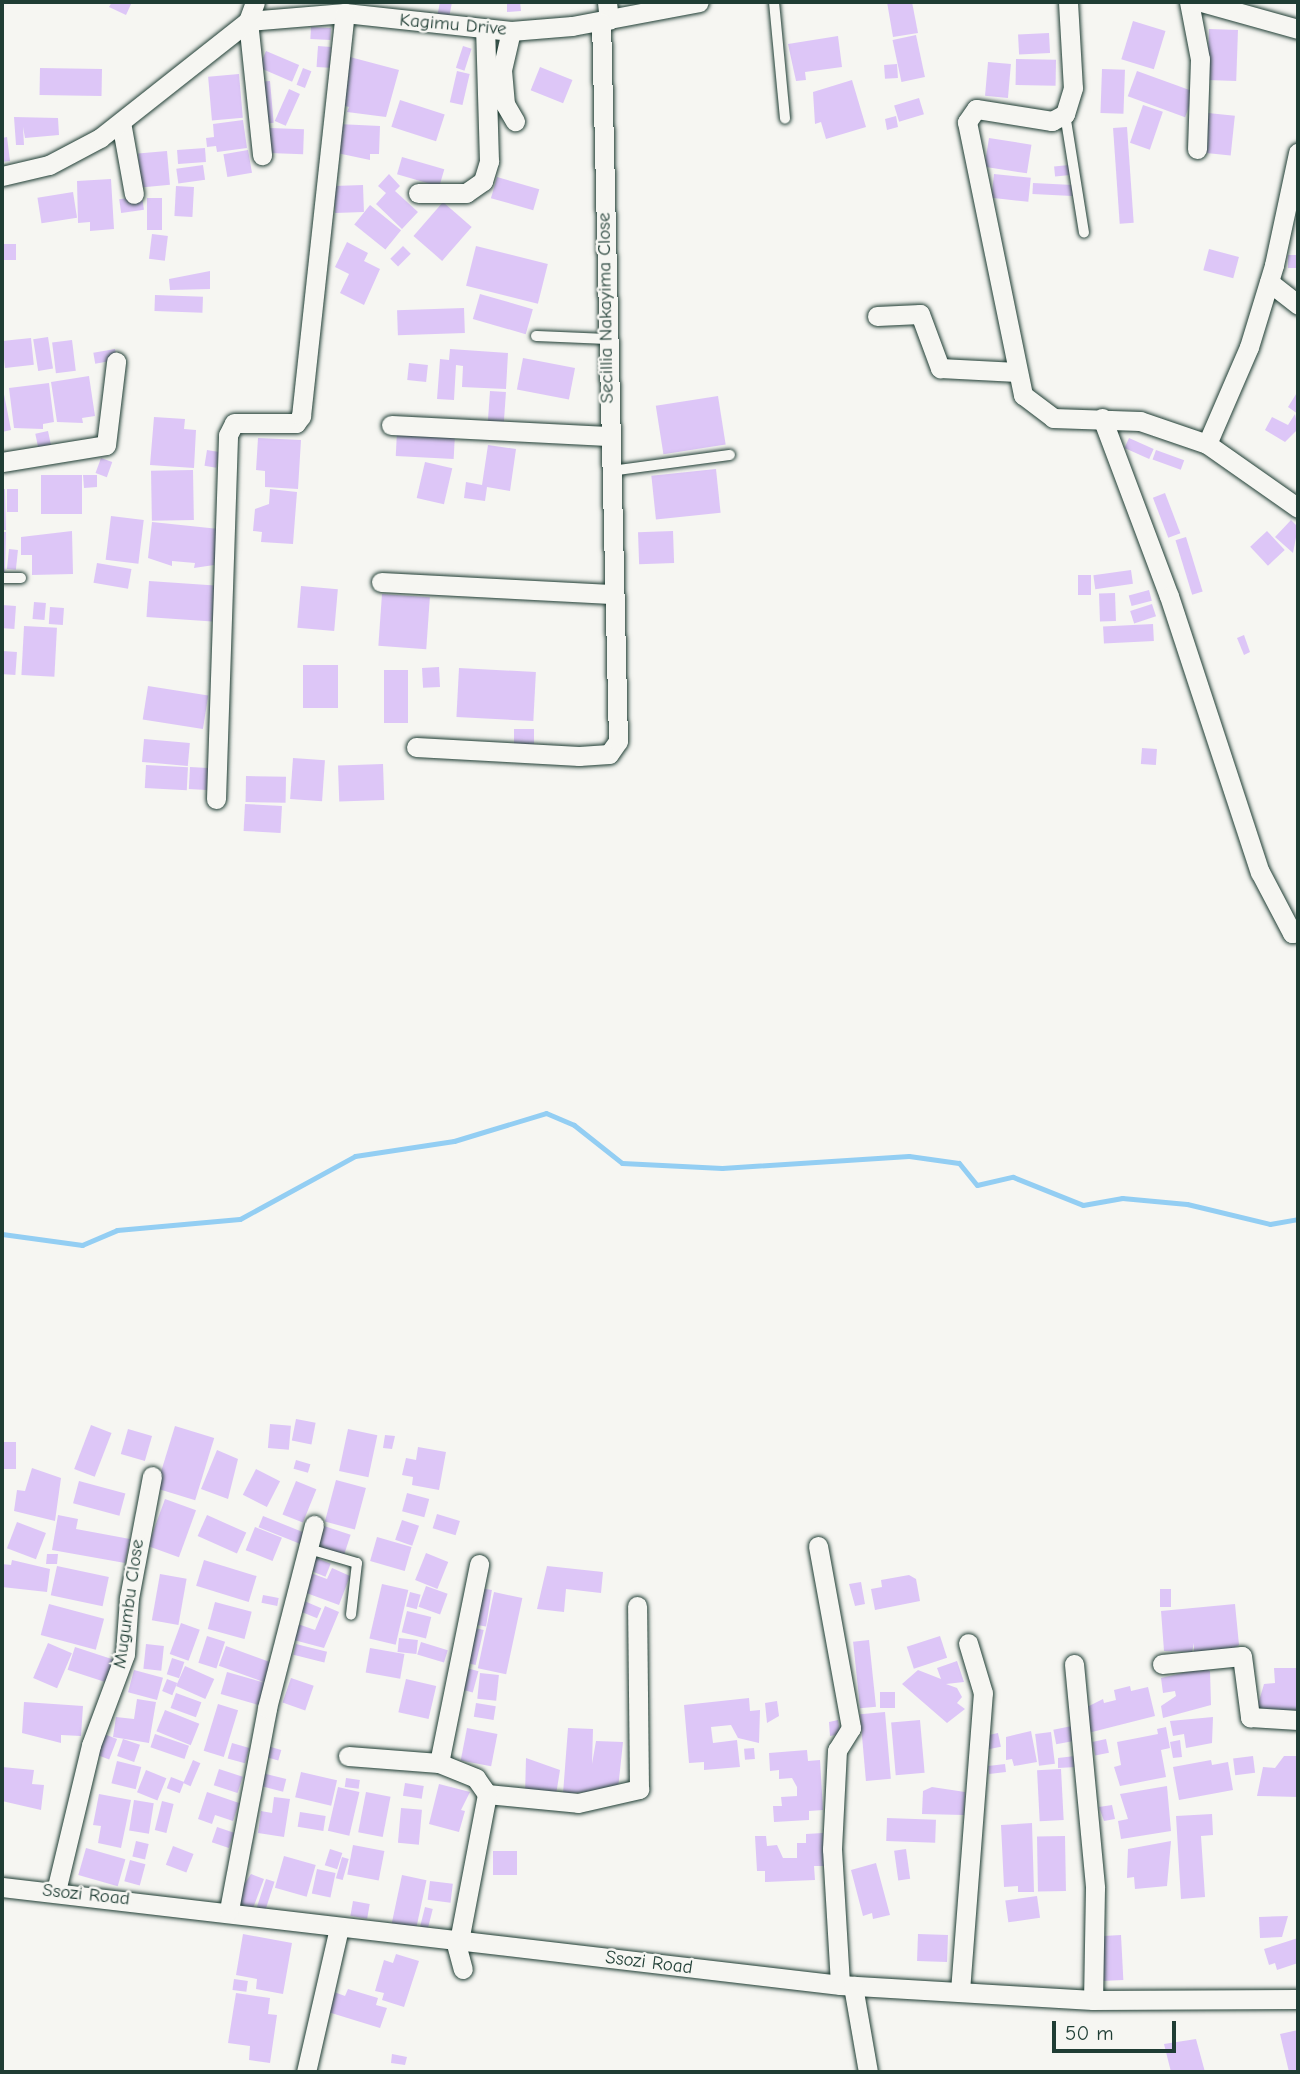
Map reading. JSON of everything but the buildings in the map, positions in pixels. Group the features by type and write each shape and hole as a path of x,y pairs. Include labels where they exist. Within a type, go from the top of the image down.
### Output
{"street":[{"path":"255,2 248,22 261,155"},
{"name":"Kagimu Drive","path":"248,22 345,13 511,31 606,14 699,2"},
{"path":"1068,2 1073,88 1065,114 1052,121 984,108 968,118 1023,395 1045,415 1140,421 1207,444 1298,508"},
{"path":"1189,2 1200,58 1197,149"},
{"path":"1201,2 1298,29"},
{"path":"216,799 228,435 234,423 296,423 302,416 345,13"},
{"name":"Secillia Nakayima Close","path":"416,747 609,754 618,741 611,594 608,436 606,14"},
{"path":"2,176 49,165 121,122 248,22"},
{"path":"418,193 466,193 484,181 489,160 485,30"},
{"path":"511,31 502,70 505,104 515,121"},
{"path":"121,122 134,194"},
{"path":"1207,444 1249,347 1269,282 1298,153"},
{"path":"1269,282 1298,305"},
{"path":"877,316 920,314 940,368 1017,372"},
{"path":"2,463 107,445 116,362"},
{"path":"1102,418 1169,596 1260,872 1296,939"},
{"path":"391,425 608,436"},
{"path":"381,583 611,594"},
{"name":"Mugumbu Close","path":"57,1891 91,1745 125,1654 129,1598 152,1476"},
{"path":"229,1910 267,1708 314,1525"},
{"path":"818,1546 850,1728 837,1750 832,1849 846,1986 868,2072"},
{"path":"439,1763 480,1564"},
{"path":"486,1794 578,1803 639,1789 637,1606"},
{"path":"960,1991 982,1693 968,1643"},
{"path":"1162,1664 1242,1656 1250,1717 1298,1720"},
{"path":"1074,1664 1096,1888 1093,2000"},
{"path":"348,1756 439,1763 476,1778 486,1794 457,1940 463,1969"},
{"name":"Ssozi Road","path":"2,1887 229,1910 339,1928 846,1986 1093,2000 1298,1999"},
{"path":"306,2072 339,1928"}],"lane":[{"path":"774,2 785,118"},
{"path":"1065,114 1084,232"},
{"path":"536,336 608,339"},
{"path":"610,471 730,455"},
{"path":"2,578 21,578"},
{"path":"309,1549 357,1563 360,1572 351,1615"}],"waterway":[{"path":"2,1234 82,1245 117,1230 240,1219 355,1156 454,1141 546,1113 574,1125 622,1163 722,1168 909,1156 959,1163 977,1185 1013,1177 1083,1205 1122,1198 1187,1204 1270,1224 1298,1219"}]}
